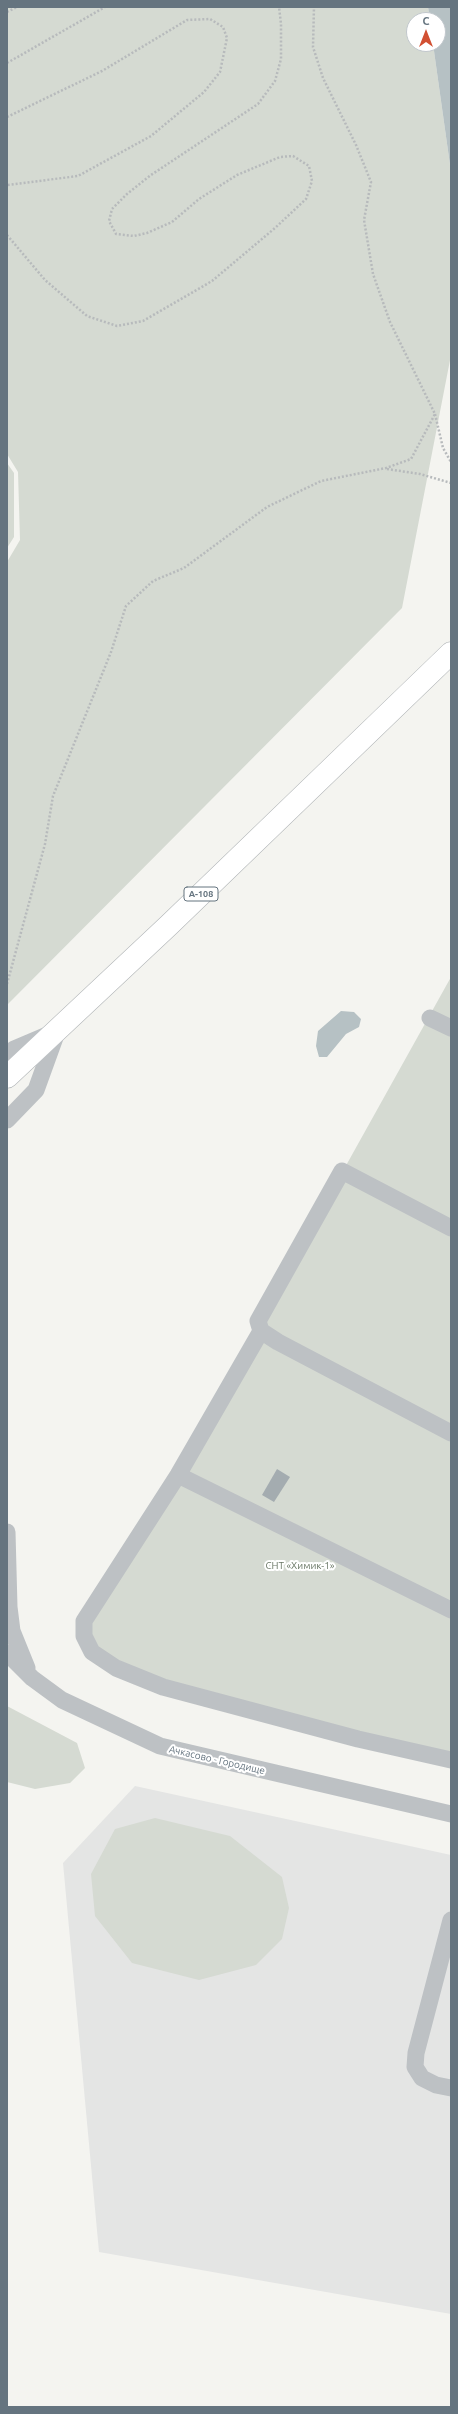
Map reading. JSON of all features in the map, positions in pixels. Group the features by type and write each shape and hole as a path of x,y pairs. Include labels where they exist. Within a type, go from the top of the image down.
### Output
{"highway":[{"name":"А-108","path":"7,1077 15,1059 58,1030 169,925 342,756 403,701 451,653"},
{"name":"А-108","path":"7,1083 15,1059"}],"street":[{"path":"430,1018 451,1028"},
{"path":"7,1120 36,1090 58,1030"},
{"path":"451,1228 342,1171 258,1321 261,1331 372,1393 451,1433"},
{"path":"261,1331 178,1475 84,1621 84,1636 92,1652 116,1668 162,1687 358,1739 451,1760"},
{"path":"178,1475 451,1610"},
{"path":"7,1532 9,1608 12,1631 32,1678"},
{"name":"Ачкасово - Городище","path":"7,1653 32,1678 62,1700 160,1746 451,1814"},
{"path":"7,1667 32,1678"},
{"path":"451,1920 416,2053 415,2067 422,2078 436,2085 451,2088"}],"path":[{"path":"7,12 17,7"},
{"path":"7,63 105,7"},
{"path":"7,235 45,280 87,316 117,326 143,321 212,280 275,228 306,199 312,181 309,166 293,156 280,157 237,175 199,199 172,222 147,233 134,236 116,234 109,221 112,209 145,180 258,104 275,81 281,59 281,24 278,7"},
{"path":"314,7 313,47 323,78 356,145 371,182 364,220 373,274 390,322 435,414 443,448 451,462"},
{"path":"7,118 102,71 187,20 210,19 223,27 227,38 220,72 204,92 151,136 78,176 7,184"},
{"path":"7,984 45,844 53,796 111,652 126,606 154,581 184,568 267,507 321,481 386,468 410,459 435,414"},
{"path":"386,468 420,474 451,483"}],"shaded area":[{"path":"428,7 451,7 451,172 434,52 446,52 446,12 429,12"},
{"path":"341,1011 354,1012 361,1019 359,1027 346,1034 327,1057 319,1057 316,1046 318,1031"},
{"path":"135,1786 451,1855 451,2314 99,2252 63,1863"}],"green space":[{"path":"7,7 428,7 429,12 406,12 406,52 434,52 451,172 451,355 402,608 7,1005 7,562 20,540 18,472 7,454"},
{"path":"7,463 14,473 14,537 7,548"},
{"name":"СНТ «Химик-1»","path":"451,977 451,1760 116,1668 84,1636"},
{"path":"7,1706 77,1743 85,1768 70,1783 35,1789 7,1782"},
{"path":"155,1818 230,1836 282,1877 289,1908 282,1939 256,1965 199,1980 132,1963 95,1916 91,1874 115,1829"}],"building":[{"path":"277,1469 290,1477 274,1502 262,1495"}]}
